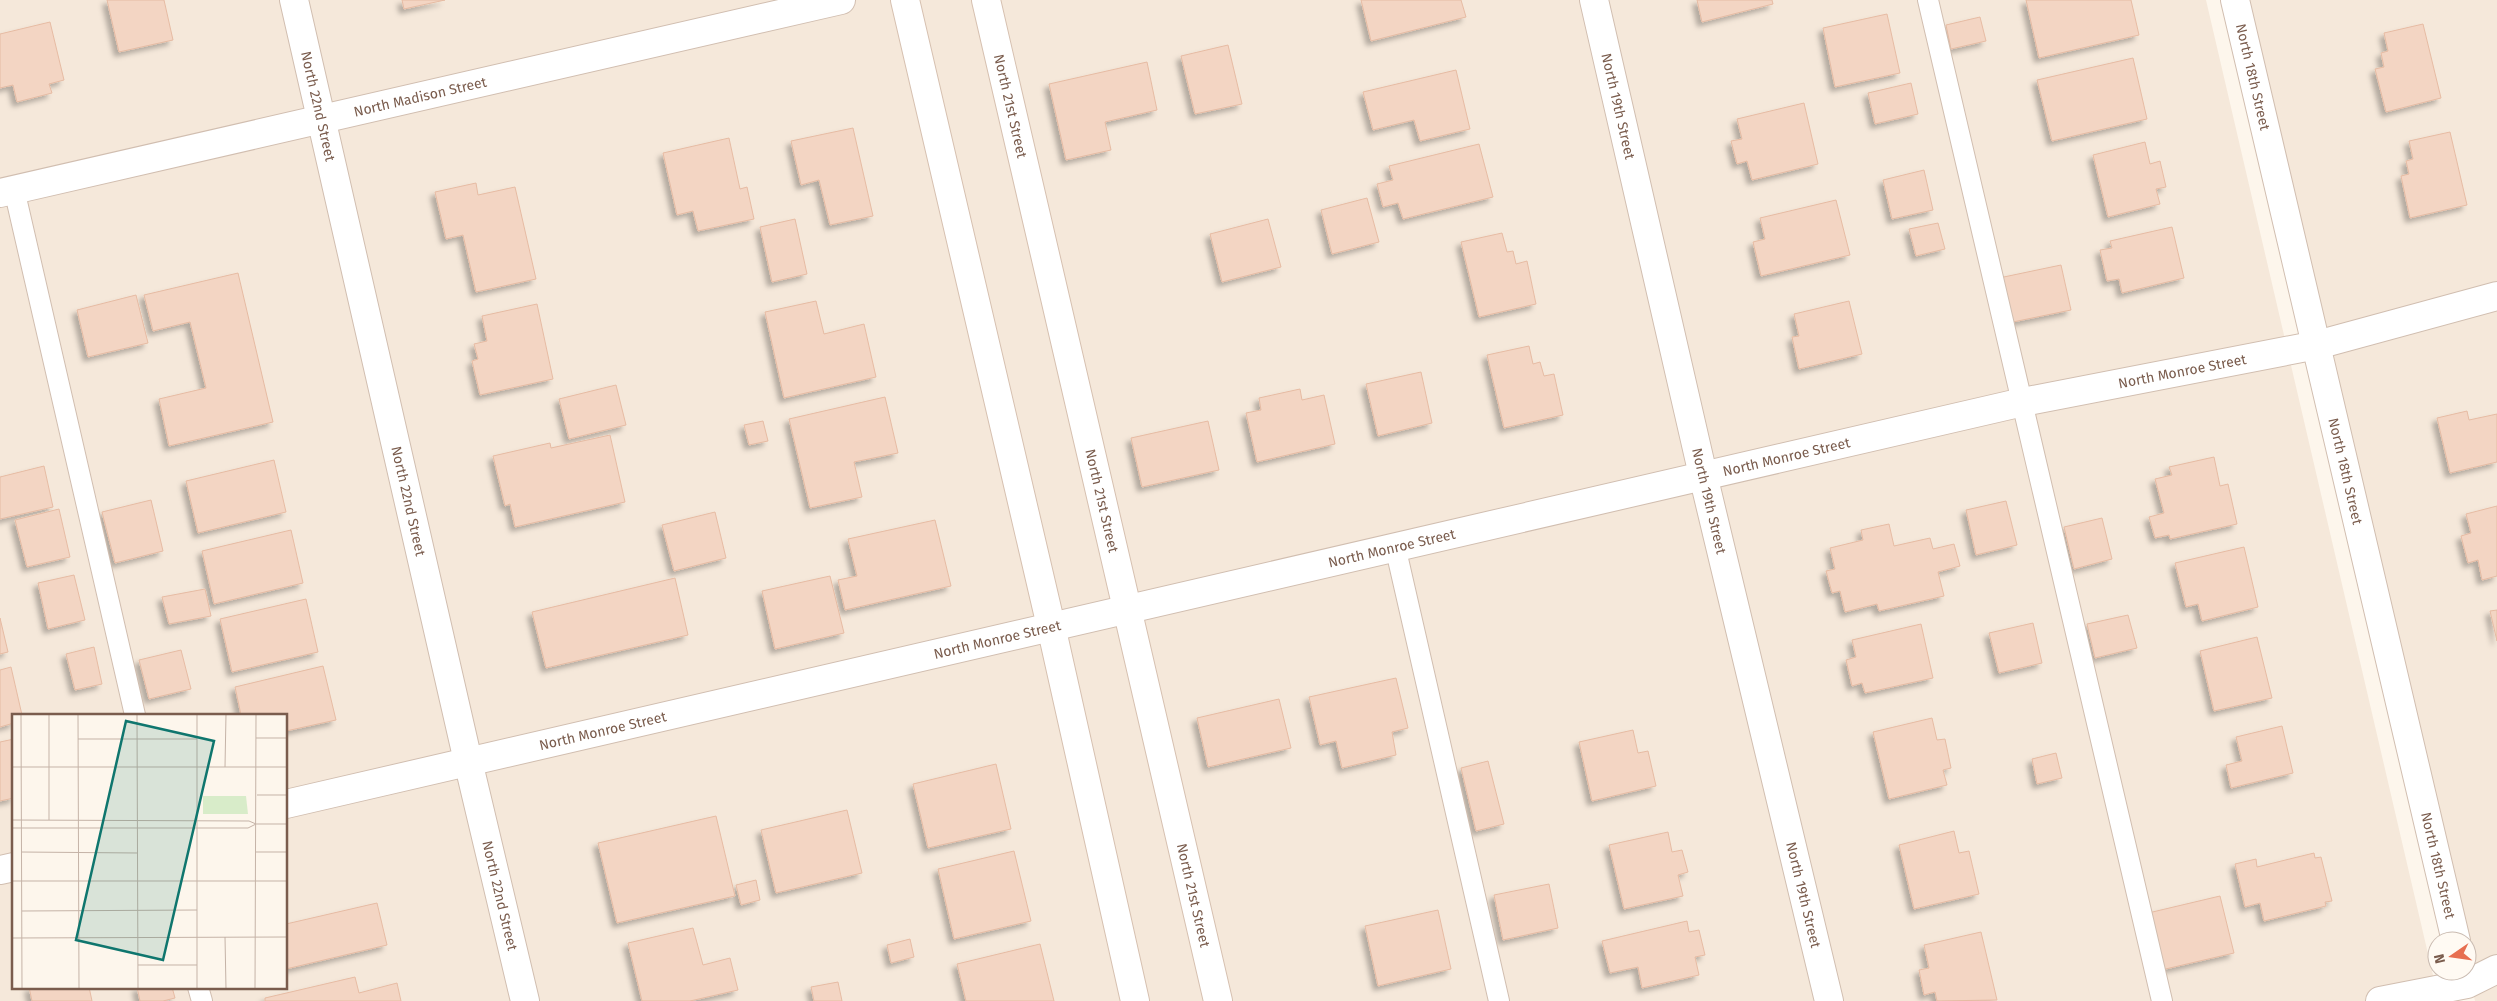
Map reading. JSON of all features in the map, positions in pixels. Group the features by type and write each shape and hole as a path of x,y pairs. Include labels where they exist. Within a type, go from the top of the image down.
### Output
{"street":[{"name":"North 22nd Street","path":"294,0 468,761 525,1001"},
{"name":"North Madison Street","path":"7,191 841,0"},
{"path":"905,0 1051,626 1135,1001"},
{"name":"North 21st Street","path":"986,0 1218,1001"},
{"name":"North 19th Street","path":"1594,0 1703,475 1829,1001"},
{"name":"North 18th Street","path":"2235,0 2454,931"},
{"name":"North Monroe Street","path":"288,804 2022,402 2317,345 2497,296"},
{"path":"2380,1001 2467,985 2497,968"}],"lane":[{"path":"1928,0 2162,1001"},
{"path":"7,191 135,714"},
{"path":"1395,546 1499,1001"},
{"path":"198,988 202,1001"}],"shaded area":[{"path":"0,0 2206,0 2427,949 2427,981 2434,981 2439,1001 0,1001"},
{"path":"2246,0 2497,0 2497,1001 2475,1001 2470,981 2477,981 2477,931 2465,931"}],"building":[{"path":"107,0 164,0 173,40 119,52"},
{"path":"402,0 445,0 404,9"},
{"path":"1361,0 1461,0 1466,17 1371,41"},
{"path":"1697,0 1772,0 1773,4 1702,22"},
{"path":"2026,0 2131,0 2139,35 2039,58"},
{"path":"1887,14 1900,73 1835,87 1823,28"},
{"path":"1980,17 1986,41 1951,49 1946,25"},
{"path":"50,22 64,80 49,84 52,93 17,102 13,85 0,88 0,34"},
{"path":"2423,24 2441,98 2386,112 2375,69 2384,67 2381,53 2388,51 2384,33"},
{"path":"1228,45 1242,104 1195,114 1181,56"},
{"path":"2133,58 2147,119 2052,141 2037,80"},
{"path":"1147,62 1157,110 1105,122 1111,150 1066,160 1049,84"},
{"path":"1456,70 1470,129 1420,141 1414,120 1373,130 1363,92"},
{"path":"1911,83 1918,114 1875,124 1868,93"},
{"path":"1804,103 1818,164 1752,180 1747,161 1737,164 1731,141 1742,139 1737,119"},
{"path":"853,128 873,216 830,225 819,180 801,185 791,141"},
{"path":"2450,132 2467,205 2410,218 2401,176 2409,174 2406,161 2413,159 2409,141"},
{"path":"729,138 740,189 747,187 754,219 698,231 693,211 677,215 663,153"},
{"path":"2145,142 2150,164 2160,161 2166,187 2156,189 2160,204 2108,217 2093,155"},
{"path":"1479,144 1493,197 1403,219 1398,203 1383,207 1377,184 1393,180 1389,166"},
{"path":"1924,170 1933,210 1892,219 1883,180"},
{"path":"476,183 478,195 515,187 536,279 476,292 463,235 446,239 435,192"},
{"path":"1367,198 1379,242 1332,254 1321,210"},
{"path":"1836,200 1850,255 1761,276 1753,242 1765,239 1760,218"},
{"path":"795,219 807,274 772,282 760,227"},
{"path":"1268,219 1281,267 1222,282 1210,234"},
{"path":"1938,223 1945,249 1916,256 1909,229"},
{"path":"2172,227 2184,278 2122,293 2119,279 2107,281 2100,250 2112,248 2110,241"},
{"path":"1502,233 1507,252 1513,251 1516,264 1527,261 1536,304 1479,317 1461,242"},
{"path":"2061,265 2071,310 2008,323 1999,278"},
{"path":"238,273 273,422 169,446 159,399 206,388 190,322 153,331 144,295"},
{"path":"136,295 148,343 88,357 77,310"},
{"path":"816,301 824,334 864,324 876,377 784,398 765,312"},
{"path":"1849,301 1862,354 1799,369 1792,337 1799,336 1794,314"},
{"path":"537,304 553,379 480,395 472,361 478,359 474,344 487,341 482,316"},
{"path":"1529,346 1533,364 1540,362 1544,376 1554,374 1563,415 1504,428 1487,355"},
{"path":"1421,372 1432,423 1378,436 1366,384"},
{"path":"616,385 626,425 569,439 559,399"},
{"path":"1300,389 1302,400 1324,395 1335,444 1257,462 1246,413 1261,410 1259,398"},
{"path":"885,397 898,453 854,462 862,497 810,508 789,419"},
{"path":"2467,411 2469,420 2497,414 2497,462 2450,473 2437,418"},
{"path":"763,421 768,441 749,445 744,425"},
{"path":"1208,421 1219,470 1142,487 1131,438"},
{"path":"610,435 625,502 515,527 510,504 505,506 493,456 550,443 551,448"},
{"path":"2214,457 2220,486 2228,484 2237,524 2170,539 2169,535 2155,538 2149,517 2164,513 2155,479 2172,475 2169,467"},
{"path":"274,460 286,512 198,533 186,481"},
{"path":"44,466 53,507 0,519 0,477"},
{"path":"151,500 163,551 115,563 102,512"},
{"path":"2006,501 2017,545 1976,555 1966,510"},
{"path":"2497,506 2497,576 2482,580 2478,560 2468,563 2461,536 2471,533 2466,514"},
{"path":"59,509 70,557 27,567 15,520"},
{"path":"715,512 726,558 674,571 662,525"},
{"path":"2102,518 2112,559 2074,569 2064,527"},
{"path":"935,520 951,586 845,610 838,580 857,576 848,539"},
{"path":"1889,524 1894,546 1930,538 1933,549 1954,544 1960,566 1938,572 1944,596 1879,611 1877,604 1845,612 1840,591 1832,593 1826,571 1835,569 1830,548 1863,540 1861,530"},
{"path":"291,530 303,583 214,604 202,551"},
{"path":"2244,547 2258,607 2202,621 2198,604 2186,607 2175,563"},
{"path":"74,575 85,620 48,629 38,583"},
{"path":"830,576 844,633 775,649 762,591"},
{"path":"675,578 688,635 546,668 532,612"},
{"path":"205,589 211,616 169,624 162,597"},
{"path":"306,599 318,652 232,672 220,619"},
{"path":"2497,610 2497,641 2490,611"},
{"path":"2128,615 2137,648 2095,658 2087,624"},
{"path":"0,618 8,652 0,654"},
{"path":"2033,623 2042,663 1999,673 1989,633"},
{"path":"1921,624 1933,678 1865,693 1862,683 1852,686 1846,660 1856,657 1852,640"},
{"path":"2257,637 2272,698 2214,711 2200,651"},
{"path":"94,647 102,684 75,690 66,654"},
{"path":"181,650 191,689 149,699 139,660"},
{"path":"323,666 336,720 288,731 288,714 241,714 235,687"},
{"path":"11,667 22,714 12,714 12,724 0,727 0,670"},
{"path":"1396,678 1408,728 1392,732 1396,755 1342,768 1336,741 1320,745 1309,697"},
{"path":"1279,699 1291,748 1208,767 1197,718"},
{"path":"1932,718 1937,740 1945,739 1951,768 1943,770 1947,785 1889,799 1873,732"},
{"path":"2282,726 2293,773 2231,788 2226,765 2242,761 2236,737"},
{"path":"1633,730 1638,753 1648,751 1656,786 1592,801 1579,742"},
{"path":"12,739 12,798 0,801 0,742"},
{"path":"2056,753 2062,778 2037,784 2032,759"},
{"path":"1488,761 1504,824 1476,831 1461,768"},
{"path":"996,764 1011,829 928,848 913,784"},
{"path":"847,810 862,873 776,893 761,830"},
{"path":"716,816 735,896 617,923 598,843"},
{"path":"1954,831 1959,853 1969,851 1979,894 1914,909 1899,845"},
{"path":"1668,832 1672,852 1682,850 1688,872 1678,875 1683,896 1624,909 1609,845"},
{"path":"1014,851 1031,921 954,939 938,869"},
{"path":"2314,853 2315,858 2321,857 2332,901 2325,902 2326,906 2264,921 2260,903 2245,907 2235,864 2256,859 2257,867"},
{"path":"756,880 760,900 741,905 736,885"},
{"path":"1549,884 1558,928 1503,940 1494,895"},
{"path":"2220,896 2234,953 2157,971 2144,914"},
{"path":"377,903 387,945 288,969 288,924"},
{"path":"1438,910 1451,969 1378,986 1365,926"},
{"path":"1687,921 1689,932 1699,930 1705,955 1695,957 1699,975 1642,988 1638,967 1610,973 1602,941"},
{"path":"693,928 703,965 730,958 738,990 690,1001 642,1001 628,943"},
{"path":"1981,932 1997,1000 1937,1001 1935,992 1924,995 1919,970 1929,968 1924,945"},
{"path":"910,939 914,957 891,963 887,945"},
{"path":"1040,944 1054,1001 966,1001 957,964"},
{"path":"355,977 359,993 397,983 401,1001 265,1001 265,998"},
{"path":"838,982 842,1001 814,1001 811,987"},
{"path":"29,988 89,988 92,1001 32,1001"},
{"path":"137,988 172,988 175,998 163,1001 140,1001"}]}
